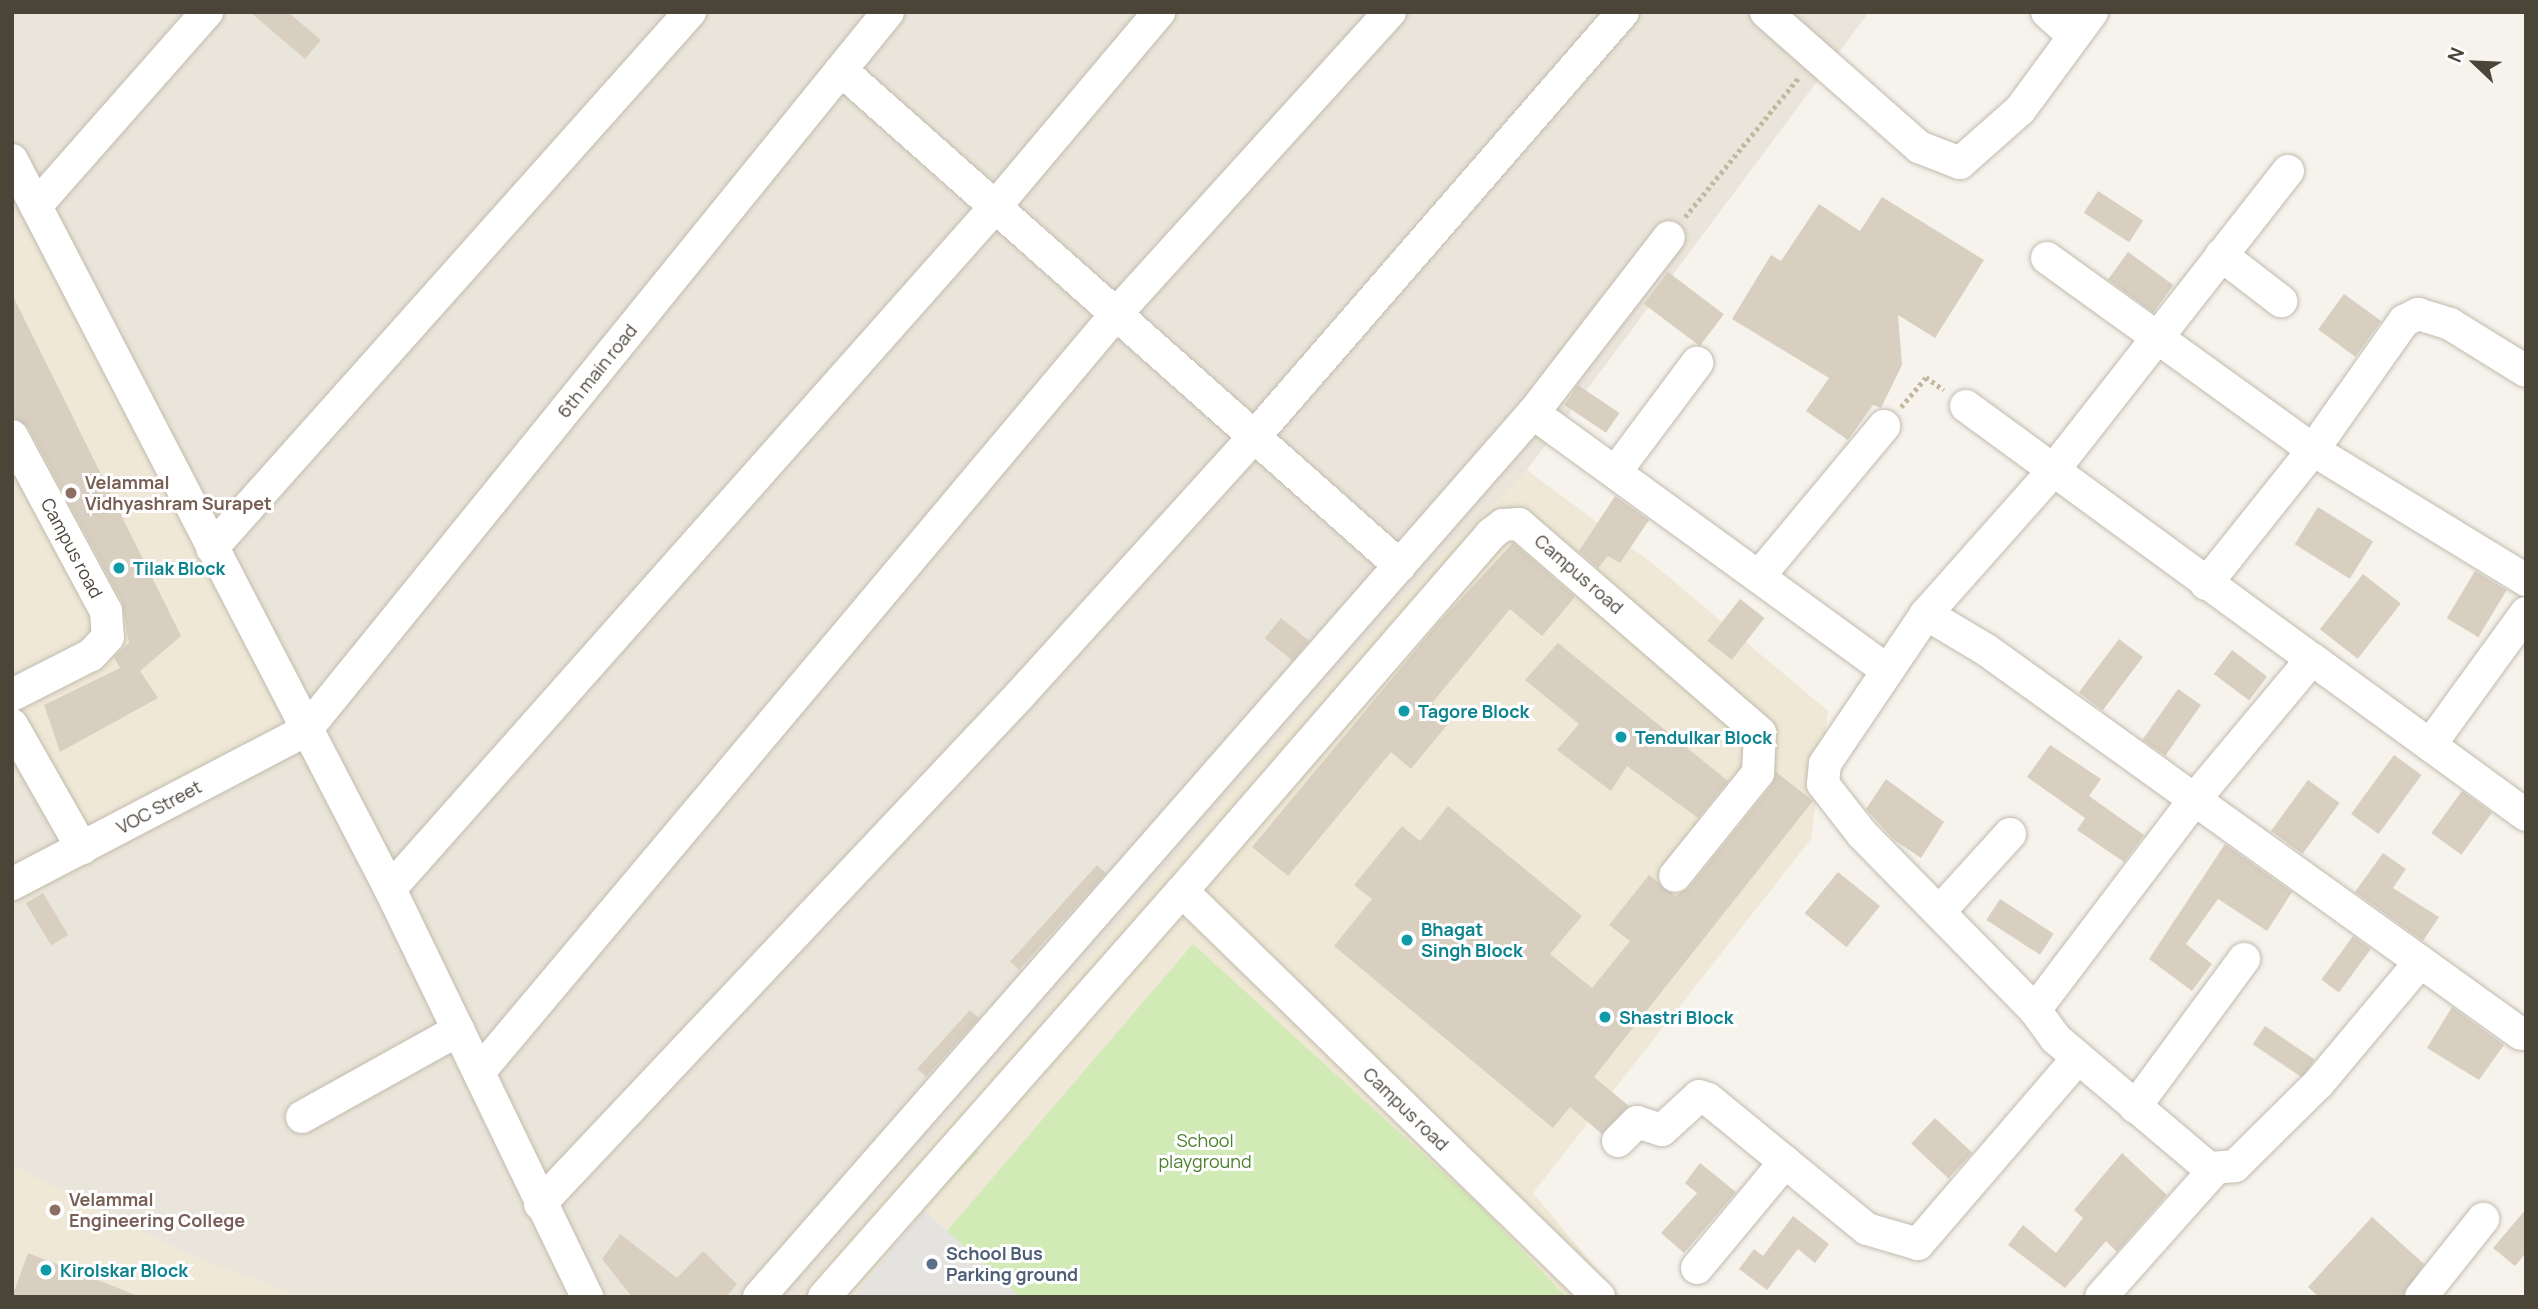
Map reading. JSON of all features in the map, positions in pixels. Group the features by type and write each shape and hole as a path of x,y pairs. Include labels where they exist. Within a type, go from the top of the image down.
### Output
{"street":[{"path":"36,206 207,12"},
{"path":"212,548 690,12"},
{"name":"6th main road","path":"306,730 888,12"},
{"path":"390,889 995,207 1159,12"},
{"path":"480,1071 1116,314 1390,12"},
{"path":"540,1204 1020,695 1254,437 1623,12"},
{"path":"1766,12 1919,147 1960,163 2020,110 2083,24 2047,12"},
{"path":"841,70 1400,566"},
{"path":"12,160 390,889 587,1297"},
{"path":"2216,1169 2135,1107 2078,1058 1940,911 1862,834 1823,784 1825,764 1886,669 1926,614 2052,472 2156,334 2288,171"},
{"path":"759,1297 1533,413 1669,237"},
{"path":"2221,255 2281,301"},
{"path":"2047,258 2156,334 2313,450 2526,580"},
{"path":"2206,584 2313,450 2404,321 2418,314 2450,324 2526,371"},
{"path":"1617,470 1697,363"},
{"path":"1966,406 2052,472 2526,815"},
{"path":"1533,413 1617,470 1886,669"},
{"path":"1760,575 1884,426"},
{"name":"Campus road","path":"12,436 106,611 108,637 91,655 12,695"},
{"name":"Campus road","path":"824,1297 1182,891 1490,534 1503,525 1519,524 1760,733 1758,773 1675,876"},
{"path":"2430,745 2526,613"},
{"path":"1926,614 1985,649 2521,1034"},
{"path":"2035,1010 2195,799 2312,659"},
{"path":"1296,684 1333,715"},
{"path":"12,725 23,768 82,848"},
{"name":"VOC Street","path":"12,884 306,730"},
{"path":"1940,911 2010,834"},
{"name":"Campus road","path":"1182,891 1599,1297"},
{"path":"2135,1107 2244,959"},
{"path":"2110,1293 2216,1169 2235,1166 2319,1083 2420,962"},
{"path":"302,1118 458,1030"},
{"path":"1618,1141 1637,1122 1662,1130 1699,1096 1867,1229 1918,1244 2078,1058"},
{"path":"1697,1268 1785,1162"},
{"path":"2421,1297 2483,1219"}],"path":[{"path":"1669,237 1816,56"},
{"path":"1884,426 1926,377"}],"shaded area":[{"path":"12,12 1869,12 1527,470 799,1297 300,1297 188,1255 12,1166 12,784 29,776 67,860 12,202"},
{"name":"Velammal Vidhyashram Surapet","path":"12,202 127,411 294,745 67,861 29,776 12,784"},
{"path":"1527,470 1652,563 1828,711 1811,839 1533,1193 1620,1297 798,1297 1236,787 1449,548"},
{"name":"Velammal Engineering College","path":"12,1166 188,1255 300,1297 12,1297"},
{"name":"School Bus Parking ground","path":"924,1210 947,1231 1020,1297 854,1297"}],"green space":[{"name":"School playground","path":"1193,944 1479,1205 1566,1297 1020,1297 947,1231"},
{"path":"964,1137 979,1152 834,1297 826,1297 815,1286"}],"building":[{"path":"250,12 288,12 321,40 305,59"},
{"path":"2098,191 2143,220 2129,242 2084,213"},
{"path":"1882,197 1984,260 1935,338 1898,315 1902,365 1881,408 1873,405 1848,440 1806,411 1829,378 1732,319 1771,255 1781,261 1819,204 1860,231"},
{"path":"2128,252 2173,285 2153,312 2108,280"},
{"path":"1668,272 1724,314 1700,346 1644,304"},
{"name":"Tilak Block","path":"12,294 181,636 140,671 158,698 60,752 44,705 120,668 114,657 129,643 122,602 28,427 12,416"},
{"path":"2344,294 2381,321 2355,357 2318,330"},
{"path":"1578,385 1619,413 1606,433 1565,405"},
{"path":"1615,496 1649,520 1620,563 1608,556 1598,568 1579,551"},
{"path":"2318,507 2373,541 2350,579 2295,544"},
{"name":"Tagore Block","path":"1513,543 1575,597 1542,636 1510,609 1432,703 1452,719 1411,769 1391,752 1288,876 1252,847 1435,627"},
{"path":"2475,571 2507,590 2478,637 2447,618"},
{"path":"2363,574 2401,604 2358,659 2320,629"},
{"path":"1740,599 1764,618 1732,660 1707,641"},
{"path":"1281,618 1309,641 1293,661 1265,638"},
{"path":"2119,639 2143,657 2103,711 2079,693"},
{"name":"Tendulkar Block","path":"1558,643 1728,781 1698,818 1627,766 1611,791 1557,750 1579,724 1525,680"},
{"path":"2232,650 2267,676 2249,700 2214,674"},
{"path":"2178,689 2201,705 2165,756 2142,740"},
{"path":"2050,745 2101,779 2089,796 2144,835 2124,862 2077,830 2085,818 2027,777"},
{"path":"2394,755 2422,775 2379,834 2351,814"},
{"path":"1776,772 1813,801 1594,1077 1629,1106 1602,1134 1570,1107 1553,1128 1334,946 1372,899 1354,885 1402,826 1420,841 1448,806 1582,916 1550,954 1592,988 1630,941 1609,925 1649,875 1675,896 1689,888 1772,785"},
{"path":"1886,779 1944,822 1921,858 1894,840 1866,809"},
{"path":"2308,780 2340,803 2303,854 2271,831"},
{"path":"2462,791 2492,813 2461,855 2431,833"},
{"path":"2225,844 2292,892 2267,931 2218,899 2186,944 2212,964 2192,991 2149,959"},
{"path":"2383,853 2406,869 2393,888 2439,917 2423,941 2355,892"},
{"path":"1097,865 1106,873 1019,970 1010,962"},
{"path":"1838,872 1880,906 1847,947 1805,913"},
{"path":"43,893 68,935 51,945 26,903"},
{"path":"2000,899 2054,934 2040,955 1986,920"},
{"path":"2353,936 2371,949 2339,993 2321,980"},
{"path":"2452,1007 2504,1045 2479,1080 2427,1048"},
{"path":"970,1010 979,1018 926,1077 917,1069"},
{"path":"2265,1026 2315,1060 2302,1078 2253,1044"},
{"path":"1935,1118 1972,1153 1948,1178 1911,1144"},
{"path":"2122,1153 2167,1195 2117,1252 2106,1241 2065,1288 2008,1245 2023,1225 2056,1253 2083,1218 2074,1210"},
{"path":"1700,1163 1736,1192 1684,1253 1661,1233 1697,1193 1685,1183"},
{"path":"2526,1209 2526,1253 2515,1266 2493,1248"},
{"path":"1793,1216 1829,1244 1815,1263 1798,1249 1767,1290 1739,1269 1754,1249 1763,1256"},
{"path":"2372,1217 2424,1264 2403,1297 2319,1297 2308,1287"},
{"path":"620,1234 677,1278 703,1251 737,1284 726,1297 632,1297 602,1259"},
{"name":"Kirolskar Block","path":"28,1253 136,1295 136,1297 12,1297"}],"place":[{"name":"Velammal Vidhyashram Surapet","path":"71,493"},
{"name":"Tilak Block","path":"119,568"},
{"name":"Tagore Block","path":"1404,711"},
{"name":"Tendulkar Block","path":"1621,737"},
{"name":"Bhagat Singh Block","path":"1407,940"},
{"name":"Shastri Block","path":"1605,1017"},
{"name":"Velammal Engineering College","path":"55,1210"},
{"name":"School Bus Parking ground","path":"932,1264"},
{"name":"Kirolskar Block","path":"46,1270"}]}
